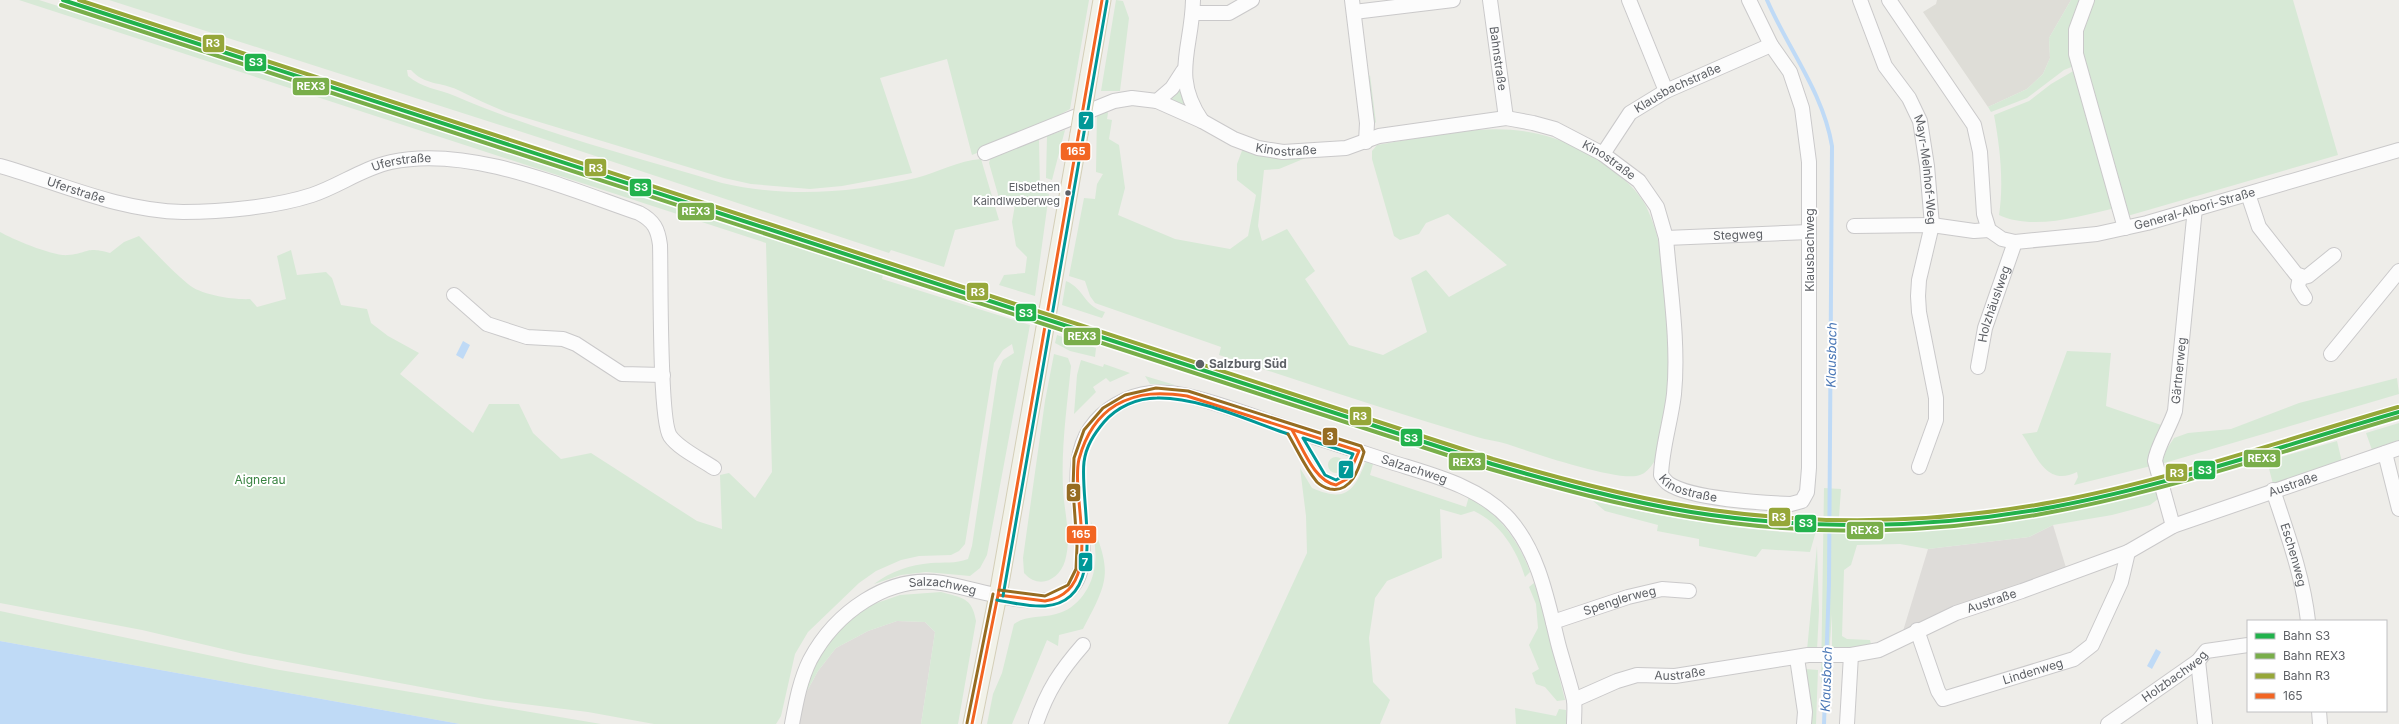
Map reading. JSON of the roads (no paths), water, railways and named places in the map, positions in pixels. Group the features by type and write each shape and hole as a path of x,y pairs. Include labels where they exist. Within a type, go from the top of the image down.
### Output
{"main road":[{"path":"972,724 998,596 1035,374 1102,0"}],"street":[{"path":"1202,121 1189,98 1183,71 1193,7 1229,13 1252,0"},
{"path":"1366,142 1367,123 1353,6 1453,0"},
{"name":"Bahnstraße","path":"1490,0 1506,118"},
{"path":"1629,0 1666,91"},
{"name":"Klausbachweg","path":"1749,0 1771,45 1790,72 1802,108 1809,162 1809,468 1807,492 1802,501 1791,504"},
{"name":"Mayr-Melnhof-Weg","path":"1860,0 1885,66 1909,98 1920,121 1932,225 1919,280 1918,296 1919,312 1936,398 1936,420 1918,467"},
{"path":"1854,226 1932,225 1974,231 1989,230 1984,214 1980,152 1974,125 1889,0"},
{"path":"2088,0 2076,30 2076,54 2125,228"},
{"name":"Klausbachstraße","path":"1603,154 1630,113 1666,91 1771,45"},
{"path":"1157,101 1172,88 1183,71"},
{"name":"Kinostraße","path":"985,153 1114,101 1132,98 1157,101 1202,121 1234,140 1258,148 1283,152 1346,148 1379,136 1506,118 1555,129 1603,154 1639,181 1649,192 1662,220 1666,238 1675,359 1674,393 1661,460 1660,475 1669,484 1683,490 1722,497 1791,504"},
{"name":"General-Albori-Straße","path":"1989,230 2002,239 2016,242 2097,234 2125,228 2248,194 2399,150"},
{"name":"Uferstraße","path":"0,166 107,200 152,210 183,212 244,209 303,198 374,167 402,160 430,159 464,161 493,165 639,213 652,221 656,228 660,245 663,375 666,425 669,434 678,443 714,468"},
{"path":"2248,194 2259,227 2296,274 2304,277 2312,274 2334,255"},
{"name":"Gärtnerweg","path":"2174,526 2155,461 2156,452 2168,431 2175,411 2195,208"},
{"name":"Stegweg","path":"1666,238 1809,232"},
{"name":"Holzhäuslweg","path":"1978,367 1985,328 2016,242"},
{"path":"2331,354 2399,271"},
{"path":"2300,276 2298,287 2306,298"},
{"path":"454,295 487,324 527,337 564,339 576,344 622,374 663,375"},
{"name":"Salzachweg","path":"792,724 804,675 818,646 838,623 872,594 901,585 934,582 998,596 1047,600 1059,597 1073,587 1081,572 1083,561 1077,470 1080,451 1086,437 1093,424 1114,406 1138,395 1164,393 1208,402 1436,476 1479,495 1508,518 1522,537 1538,571 1574,700 1574,724"},
{"name":"Austraße","path":"1574,700 1617,681 1637,675 1675,676 1802,656 1848,655 1879,650 1917,630 1956,613 2022,592 2128,552 2174,526 2273,490 2399,448"},
{"path":"2385,453 2399,509"},
{"name":"Eschenweg","path":"2273,490 2296,561 2305,595 2308,620"},
{"name":"Lindenweg","path":"1917,630 1938,691 1943,699 2074,660 2092,645 2121,582 2128,552"},
{"name":"Spenglerweg","path":"1553,622 1628,597 1662,589 1689,591"},
{"path":"1036,724 1051,687 1061,670 1083,644"},
{"name":"Holzbachweg","path":"2108,724 2198,660 2206,651 2247,645"},
{"path":"1847,724 1848,655"},
{"path":"1802,656 1805,712 1804,724"},
{"path":"2198,660 2205,724"},
{"path":"2319,712 2320,724"}],"water":[{"path":"463,341 470,345 463,359 456,355"},
{"path":"0,641 460,724 0,724"},
{"path":"2156,649 2161,652 2152,669 2147,666"}],"waterway":[{"name":"Klausbach","path":"1767,0 1813,89 1821,107 1832,146 1829,584 1824,724"}],"rail line":[{"name":"S3","path":"63,0 1492,464 1591,491 1641,503 1691,512 1736,518 1827,525 1918,523 1963,520 2008,514 2053,507 2140,488 2227,464 2399,412"},
{"name":"R3","path":"79,0 1493,459 1592,486 1642,498 1692,507 1737,513 1827,520 1918,518 1963,515 2008,509 2053,502 2140,483 2226,459 2398,407"},
{"name":"REX3","path":"61,5 1490,469 1589,496 1665,513 1781,528 1827,530 1920,529 2012,519 2057,511 2143,492 2399,417"}],"place":[{"name":"Elsbethen Kaindlweberweg","path":"1068,193"},
{"name":"Salzburg Süd","path":"1200,364"}],"park label":[{"name":"Aignerau","path":"260,480"}]}
